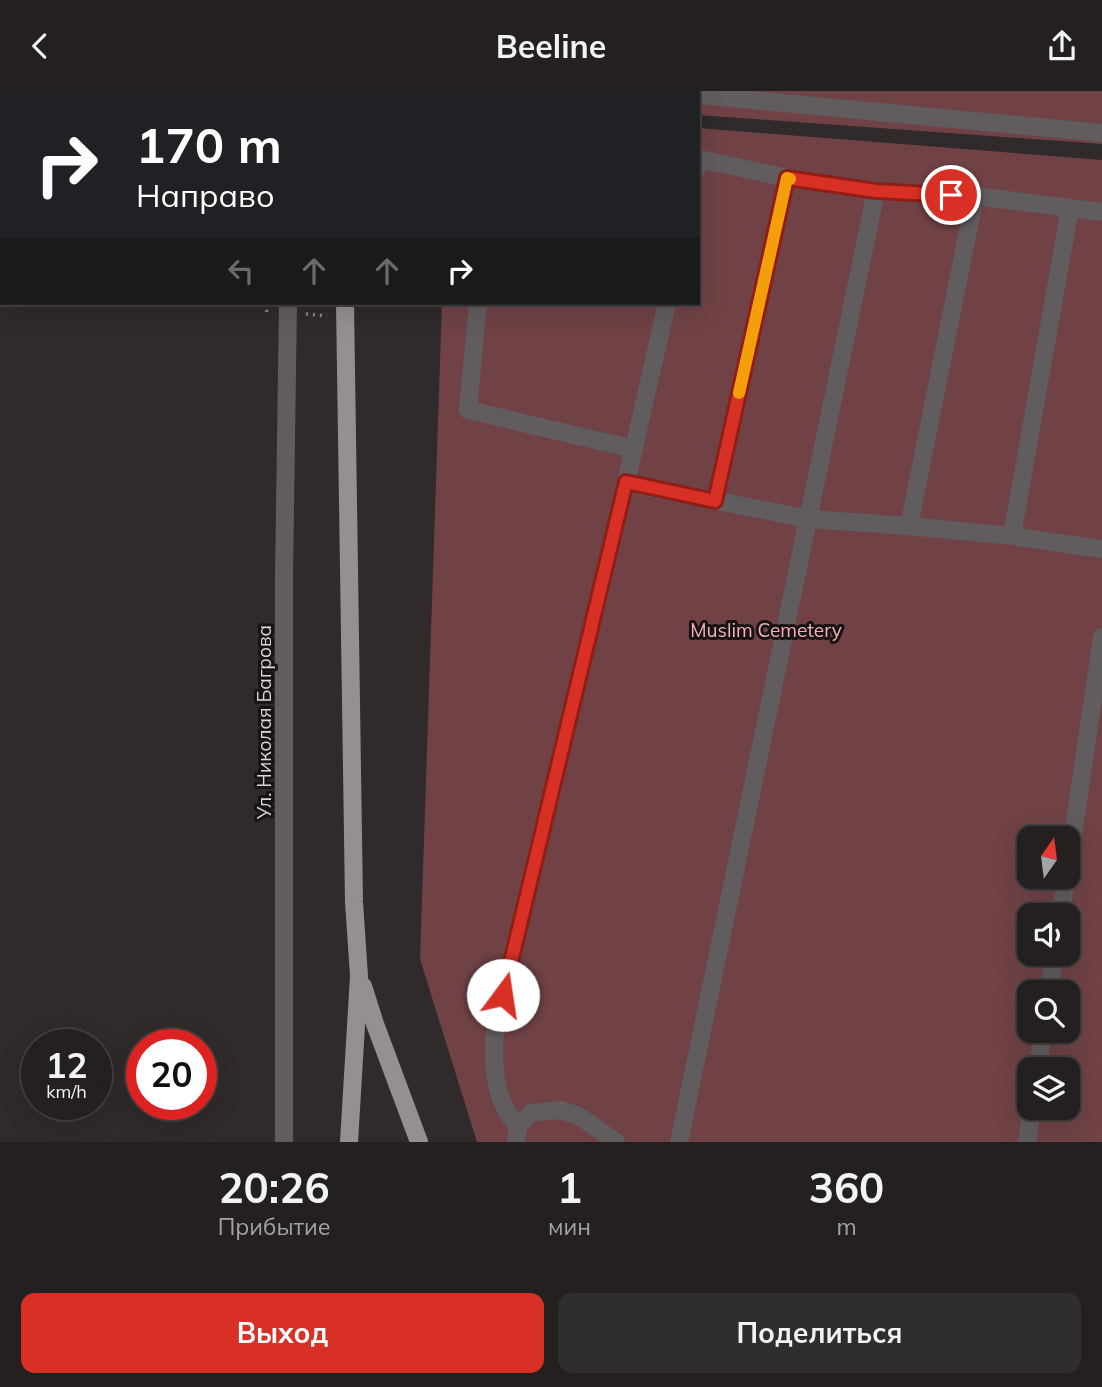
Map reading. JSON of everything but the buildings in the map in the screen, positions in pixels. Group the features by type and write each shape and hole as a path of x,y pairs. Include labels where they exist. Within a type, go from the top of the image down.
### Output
{"main road":[{"path":"345,310 354,902 359,976 349,1142"},
{"path":"359,976 419,1142"}],"street":[{"path":"700,95 1102,131"},
{"path":"700,159 787,178 876,191 975,196 1102,212"},
{"path":"715,501 787,178"},
{"path":"679,1142 876,191"},
{"path":"909,526 975,196"},
{"path":"1012,536 1070,208"},
{"path":"478,305 468,410 634,449"},
{"path":"517,1134 496,1083 496,1022 667,305"},
{"name":"Ул. Николая Багрова","path":"284,1142 284,577 288,308"},
{"path":"626,482 809,519 1012,536 1102,549"},
{"path":"1074,826 1102,637"},
{"path":"517,1134 531,1113 561,1110 579,1116 615,1142"},
{"path":"1027,1142 1030,1120"}],"path":[{"path":"265,305 267,312 288,308 345,310"}],"green space":[{"path":"700,91 1102,91 1102,144 700,115"},
{"name":"Muslim Cemetery","path":"700,128 1102,160 1102,1142 477,1142 420,959 442,305 700,305"}],"slow traffic":[{"path":"739,393 787,178 790,179"}],"route":[{"path":"503,995 626,482 715,501 787,178 876,191 951,195"}]}
